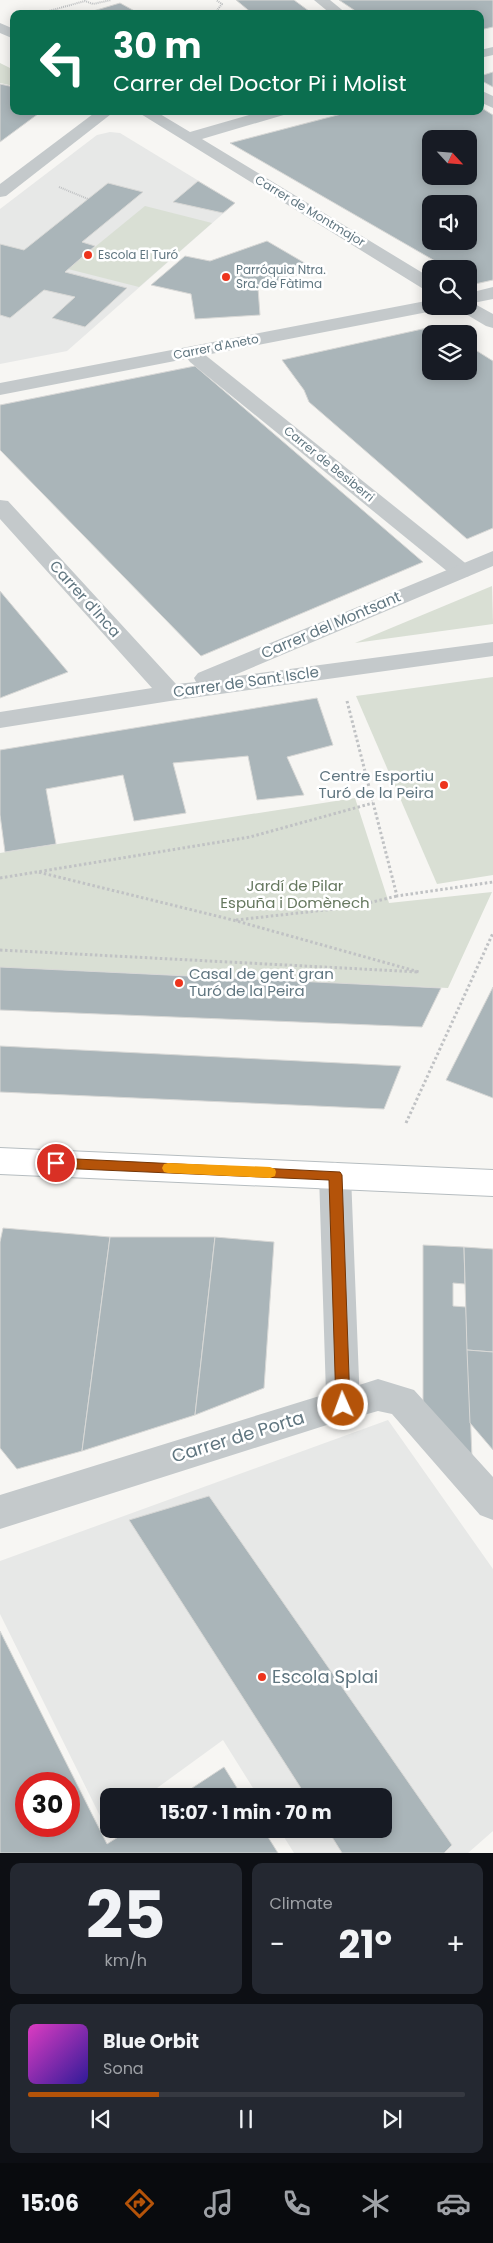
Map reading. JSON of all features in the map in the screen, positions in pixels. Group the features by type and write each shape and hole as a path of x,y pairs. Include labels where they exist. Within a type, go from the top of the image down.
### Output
{"main road":[{"path":"0,1160 493,1183"}],"street":[{"path":"320,0 334,10"},
{"path":"0,192 101,115"},
{"name":"Carrer de Montmajor","path":"151,115 422,281"},
{"path":"188,138 267,115"},
{"path":"477,296 493,293"},
{"name":"Carrer d'Aneto","path":"0,389 422,308"},
{"path":"477,313 493,322"},
{"name":"Carrer de Besiberri","path":"197,358 461,571"},
{"name":"Carrer d'Inca","path":"0,506 170,693"},
{"name":"Carrer del Montsant","path":"170,693 493,558"},
{"name":"Carrer de Sant Iscle","path":"0,720 170,693 493,649"},
{"path":"336,1175 343,1405"},
{"name":"Carrer de Porta","path":"0,1512 378,1395 402,1401 493,1503"}],"path":[{"path":"51,10 85,0 92,4 111,0"},
{"path":"216,0 222,4 217,10"},
{"path":"56,186 88,199"},
{"path":"344,693 397,896"},
{"path":"0,878 250,837 373,803"},
{"path":"0,950 419,972 233,920 38,872"},
{"path":"233,920 352,907 397,896 493,882"},
{"path":"406,1123 493,933"}],"shaded area":[{"name":"Escola El Turó","path":"110,132 120,133 235,203 67,351 0,364 0,209 97,135"},
{"name":"Escola Splai","path":"388,1420 493,1569 493,1831 468,1853 294,1853 285,1838 392,1838 392,1788 253,1788 223,1740 157,1788 100,1788 100,1816 80,1772 78,1772 0,1614 0,1561"}],"green space":[{"path":"0,63 10,68 10,85 0,83"},
{"path":"145,206 212,223 139,287 68,269"},
{"path":"492,586 493,624 355,643"},
{"name":"Centre Esportiu Turó de la Peira","path":"493,677 493,875 437,884 356,696"},
{"name":"Jardí de Pilar Espuña i Domènech","path":"355,798 389,903 492,892 448,988 0,967 0,853"}],"building":[{"path":"236,0 294,0 308,10 248,10"},
{"path":"339,0 493,0 493,27 484,29 484,10 354,10"},
{"path":"120,3 133,10 96,10"},
{"path":"493,72 493,87 484,82 484,75"},
{"path":"0,84 10,86 10,115 37,115 0,142"},
{"path":"484,109 493,115 493,280 477,284 477,260 433,260 230,143 338,115 484,115"},
{"path":"198,181 235,203 223,213 173,202"},
{"path":"108,183 143,192 82,242 95,246 65,272 127,288 85,327 52,318 75,297 44,290 10,318 0,315 0,244 24,250"},
{"name":"Parróquia Ntra. Sra. de Fàtima","path":"267,241 315,269 258,288 260,315 195,319 191,294 151,285 185,256 210,261"},
{"path":"422,329 422,380 477,380 477,351 493,361 493,528 467,539 309,402 304,390 282,360"},
{"path":"195,366 423,562 201,656 0,450 0,405"},
{"path":"0,591 68,672 0,698"},
{"path":"317,698 333,745 287,757 304,795 257,800 248,756 173,763 186,813 134,821 123,775 46,789 56,844 5,852 0,815 0,750"},
{"path":"0,967 441,988 422,1027 0,1010"},
{"path":"493,987 493,1098 446,1080"},
{"path":"0,1046 401,1066 384,1109 0,1092"},
{"path":"3,1228 110,1237 82,1451 17,1469 0,1448 0,1242"},
{"path":"110,1237 215,1237 195,1415 82,1451"},
{"path":"215,1237 274,1242 264,1388 195,1415"},
{"path":"423,1245 464,1247 465,1284 453,1283 453,1306 466,1307 472,1458 423,1402"},
{"path":"464,1247 493,1249 493,1352 467,1350"},
{"path":"467,1350 493,1352 493,1450 470,1423"},
{"path":"209,1496 452,1845 444,1853 342,1853 333,1838 392,1838 392,1788 301,1788 129,1520"},
{"path":"0,1631 71,1772 15,1772 15,1837 80,1837 80,1790 100,1830 100,1838 104,1838 107,1844 117,1838 269,1838 278,1853 0,1853"},
{"path":"224,1767 237,1788 192,1788"}],"slow traffic":[{"path":"168,1168 270,1172"}],"place":[{"name":"Escola El Turó","path":"88,255"},
{"name":"Parróquia Ntra. Sra. de Fàtima","path":"226,277"},
{"name":"Centre Esportiu Turó de la Peira","path":"444,785"},
{"name":"Casal de gent gran Turó de la Peira","path":"179,983"},
{"name":"Escola Splai","path":"262,1677"}],"route":[{"path":"56,1163 336,1175 343,1405"}]}
